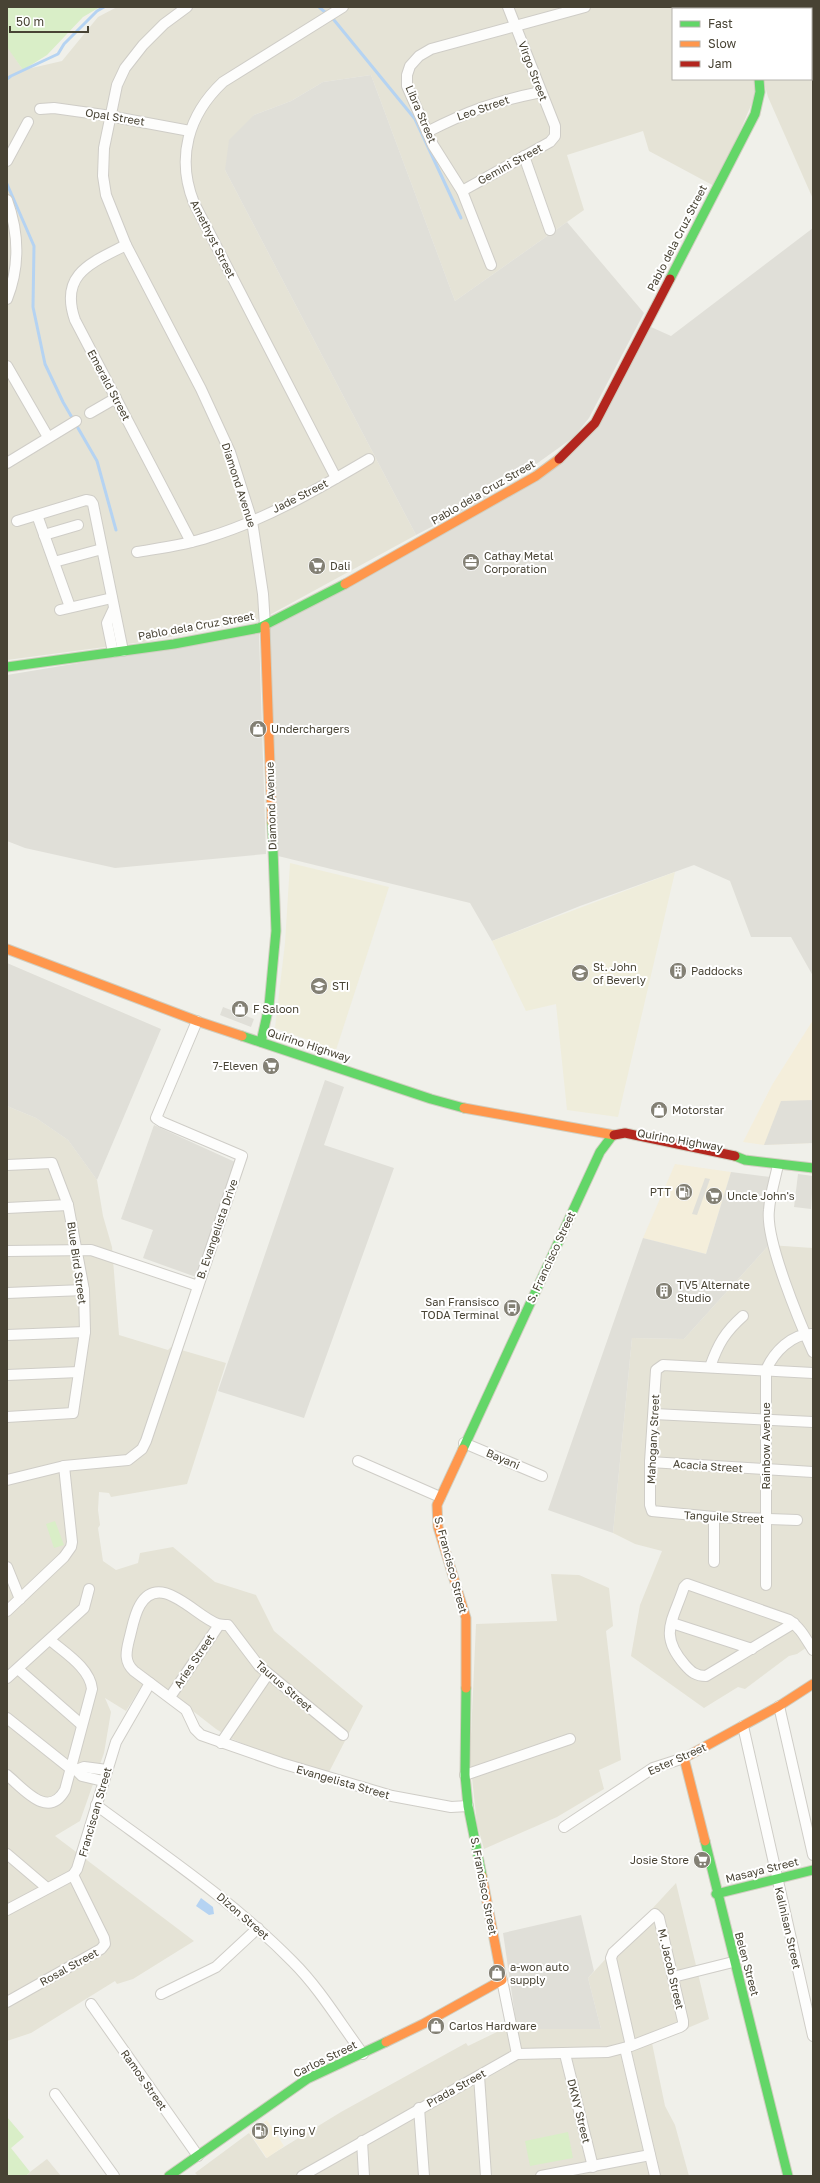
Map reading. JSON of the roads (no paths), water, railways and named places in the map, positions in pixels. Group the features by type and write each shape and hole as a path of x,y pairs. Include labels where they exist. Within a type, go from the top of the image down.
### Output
{"street":[{"name":"Diamond Avenue","path":"187,7 164,24 125,68 117,85 104,148 103,176 106,195 126,245 201,389 230,452 252,521 263,594 265,626 276,931 274,965 262,1042"},
{"name":"Amethyst Street","path":"336,478 194,203 187,180 185,158 190,131 199,108 209,95 223,82 343,7"},
{"name":"Virgo Street","path":"508,7 555,126 555,136"},
{"path":"516,27 585,7"},
{"name":"Libra Street","path":"491,265 462,191 427,132 407,86 407,75 410,66 419,56 431,49 516,27"},
{"name":"Pablo dela Cruz Street","path":"7,667 214,637 265,626 315,601 524,484 566,454 595,424 608,400 747,129 759,102 759,80"},
{"name":"Leo Street","path":"427,132 481,107 504,100 541,92"},
{"name":"Opal Street","path":"40,108 54,108 111,116 190,131"},
{"path":"7,161 28,122"},
{"name":"Gemini Street","path":"462,191 550,142 555,136"},
{"path":"524,156 550,230"},
{"path":"7,200 13,216 17,238 17,260 14,279 7,299"},
{"name":"Emerald Street","path":"126,245 86,266 79,273 70,296 71,307 75,320 191,542"},
{"path":"7,366 48,437"},
{"path":"90,413 116,398"},
{"path":"7,463 76,421"},
{"name":"Jade Street","path":"137,552 191,542 252,521 336,478 369,459"},
{"path":"17,522 86,500 91,501 93,504 113,603 107,624 118,651"},
{"path":"37,515 70,607"},
{"path":"44,535 78,525"},
{"path":"54,562 102,549"},
{"path":"60,610 70,607 113,603"},
{"name":"Quirino Highway","path":"7,949 197,1020 431,1099 471,1110 612,1136 623,1142 690,1155 729,1161 745,1160 813,1168"},
{"name":"B. Evangelista Drive","path":"7,1480 64,1466 128,1460 135,1456 144,1445 242,1156 158,1121 156,1118 197,1020"},
{"name":"S. Francisco Street","path":"517,2054 468,1806 465,1775 466,1618 438,1527 437,1516 440,1497 464,1443 600,1152 612,1136"},
{"name":"Blue Bird Street","path":"7,1165 52,1163 68,1205 77,1249 84,1290 85,1332 73,1413 69,1415 7,1417"},
{"path":"778,1165 768,1210 769,1220 775,1249 809,1334 813,1352"},
{"path":"7,1208 68,1205"},
{"path":"7,1251 91,1250 198,1286"},
{"path":"7,1293 84,1290"},
{"path":"743,1316 731,1327 719,1343 710,1367 813,1373"},
{"path":"7,1335 85,1332"},
{"path":"766,1370 771,1359 788,1342 809,1334"},
{"name":"Mahogany Street","path":"652,1511 650,1505 650,1462 656,1370 658,1367 663,1365 710,1367"},
{"name":"Rainbow Avenue","path":"766,1370 766,1585"},
{"path":"7,1375 79,1372"},
{"path":"654,1414 813,1422"},
{"name":"Bayani","path":"464,1443 542,1476"},
{"path":"358,1461 440,1497"},
{"name":"Acacia Street","path":"650,1462 813,1472"},
{"path":"7,1611 64,1556 71,1547 72,1535 64,1466"},
{"name":"Tanguile Street","path":"652,1511 714,1517 797,1520"},
{"path":"714,1517 714,1562"},
{"path":"7,1567 20,1599"},
{"path":"794,1623 713,1673 700,1676 689,1669 671,1647 669,1638 672,1623 684,1587 687,1584 794,1623 813,1650"},
{"path":"7,1678 84,1608 89,1589"},
{"name":"Taurus Street","path":"150,1682 131,1669 128,1663 127,1648 140,1604 155,1593 159,1592 172,1595 218,1624 228,1625 252,1658 268,1674 343,1735"},
{"path":"672,1623 752,1649"},
{"name":"Aries Street","path":"170,1697 218,1624"},
{"path":"7,1775 40,1802 47,1804 54,1803 61,1798 74,1770 82,1725 92,1689 90,1679 50,1640"},
{"path":"18,1669 82,1725"},
{"path":"150,1682 186,1710 198,1732 221,1743 268,1674"},
{"name":"Franciscan Street","path":"73,1875 80,1862 106,1770 124,1725 150,1682"},
{"name":"Ester Street","path":"564,1827 653,1768 684,1758 779,1706 813,1684"},
{"path":"779,1706 813,1855"},
{"path":"7,1718 82,1776 103,1781"},
{"name":"Kalinisan Street","path":"743,1726 813,2036"},
{"path":"465,1775 570,1738"},
{"name":"Evangelista Street","path":"221,1743 392,1796 451,1808 468,1806"},
{"name":"Belen Street","path":"684,1758 716,1894 788,2176"},
{"path":"74,1770 84,1766 106,1770"},
{"name":"Dizon Street","path":"96,1805 218,1895 258,1928 311,1982 363,2054"},
{"path":"7,1854 47,1888"},
{"name":"Masaya Street","path":"716,1894 813,1870"},
{"path":"7,1910 73,1875"},
{"name":"Rosal Street","path":"7,2002 101,1949 105,1944 104,1938 73,1875"},
{"name":"M. Jacob Street","path":"655,1914 659,1918 673,1976 683,2025 628,2047 611,1958 613,1953 655,1914"},
{"path":"161,1994 216,1967 258,1928"},
{"path":"673,1976 734,1962"},
{"name":"Carlos Street","path":"169,2176 300,2084 423,2024 502,1980"},
{"name":"Ramos Street","path":"90,2004 198,2156"},
{"path":"517,2054 608,2052 628,2047 655,2176"},
{"name":"Prada Street","path":"302,2176 419,2108 517,2054"},
{"name":"DKNY Street","path":"565,2054 592,2167"},
{"path":"479,2076 486,2176"},
{"path":"55,2094 114,2176"},
{"path":"419,2108 424,2176"},
{"path":"362,2141 364,2176"},
{"path":"541,2176 650,2155"}],"water":[{"path":"201,1898 213,1907 214,1914 209,1915 196,1906"}],"waterway":[{"path":"7,79 58,54 64,44 97,11 104,7"},
{"path":"319,7 334,20 415,119 461,218"},
{"path":"7,184 34,246 33,307 45,364 63,402 97,461 116,530"}],"place":[{"name":"Cathay Metal Corporation","path":"471,562"},
{"name":"Dali","path":"317,566"},
{"name":"Underchargers","path":"258,729"},
{"name":"Paddocks","path":"678,971"},
{"name":"St. John of Beverly","path":"580,973"},
{"name":"STI","path":"319,986"},
{"name":"F Saloon","path":"240,1009"},
{"name":"7-Eleven","path":"271,1066"},
{"name":"Motorstar","path":"659,1110"},
{"name":"PTT","path":"684,1192"},
{"name":"Uncle John's","path":"714,1196"},
{"name":"TV5 Alternate Studio","path":"664,1291"},
{"name":"San Fransisco TODA Terminal","path":"512,1308"},
{"name":"Josie Store","path":"702,1860"},
{"name":"a-won auto supply","path":"497,1973"},
{"name":"Carlos Hardware","path":"436,2026"},
{"name":"Flying V","path":"260,2131"}]}
